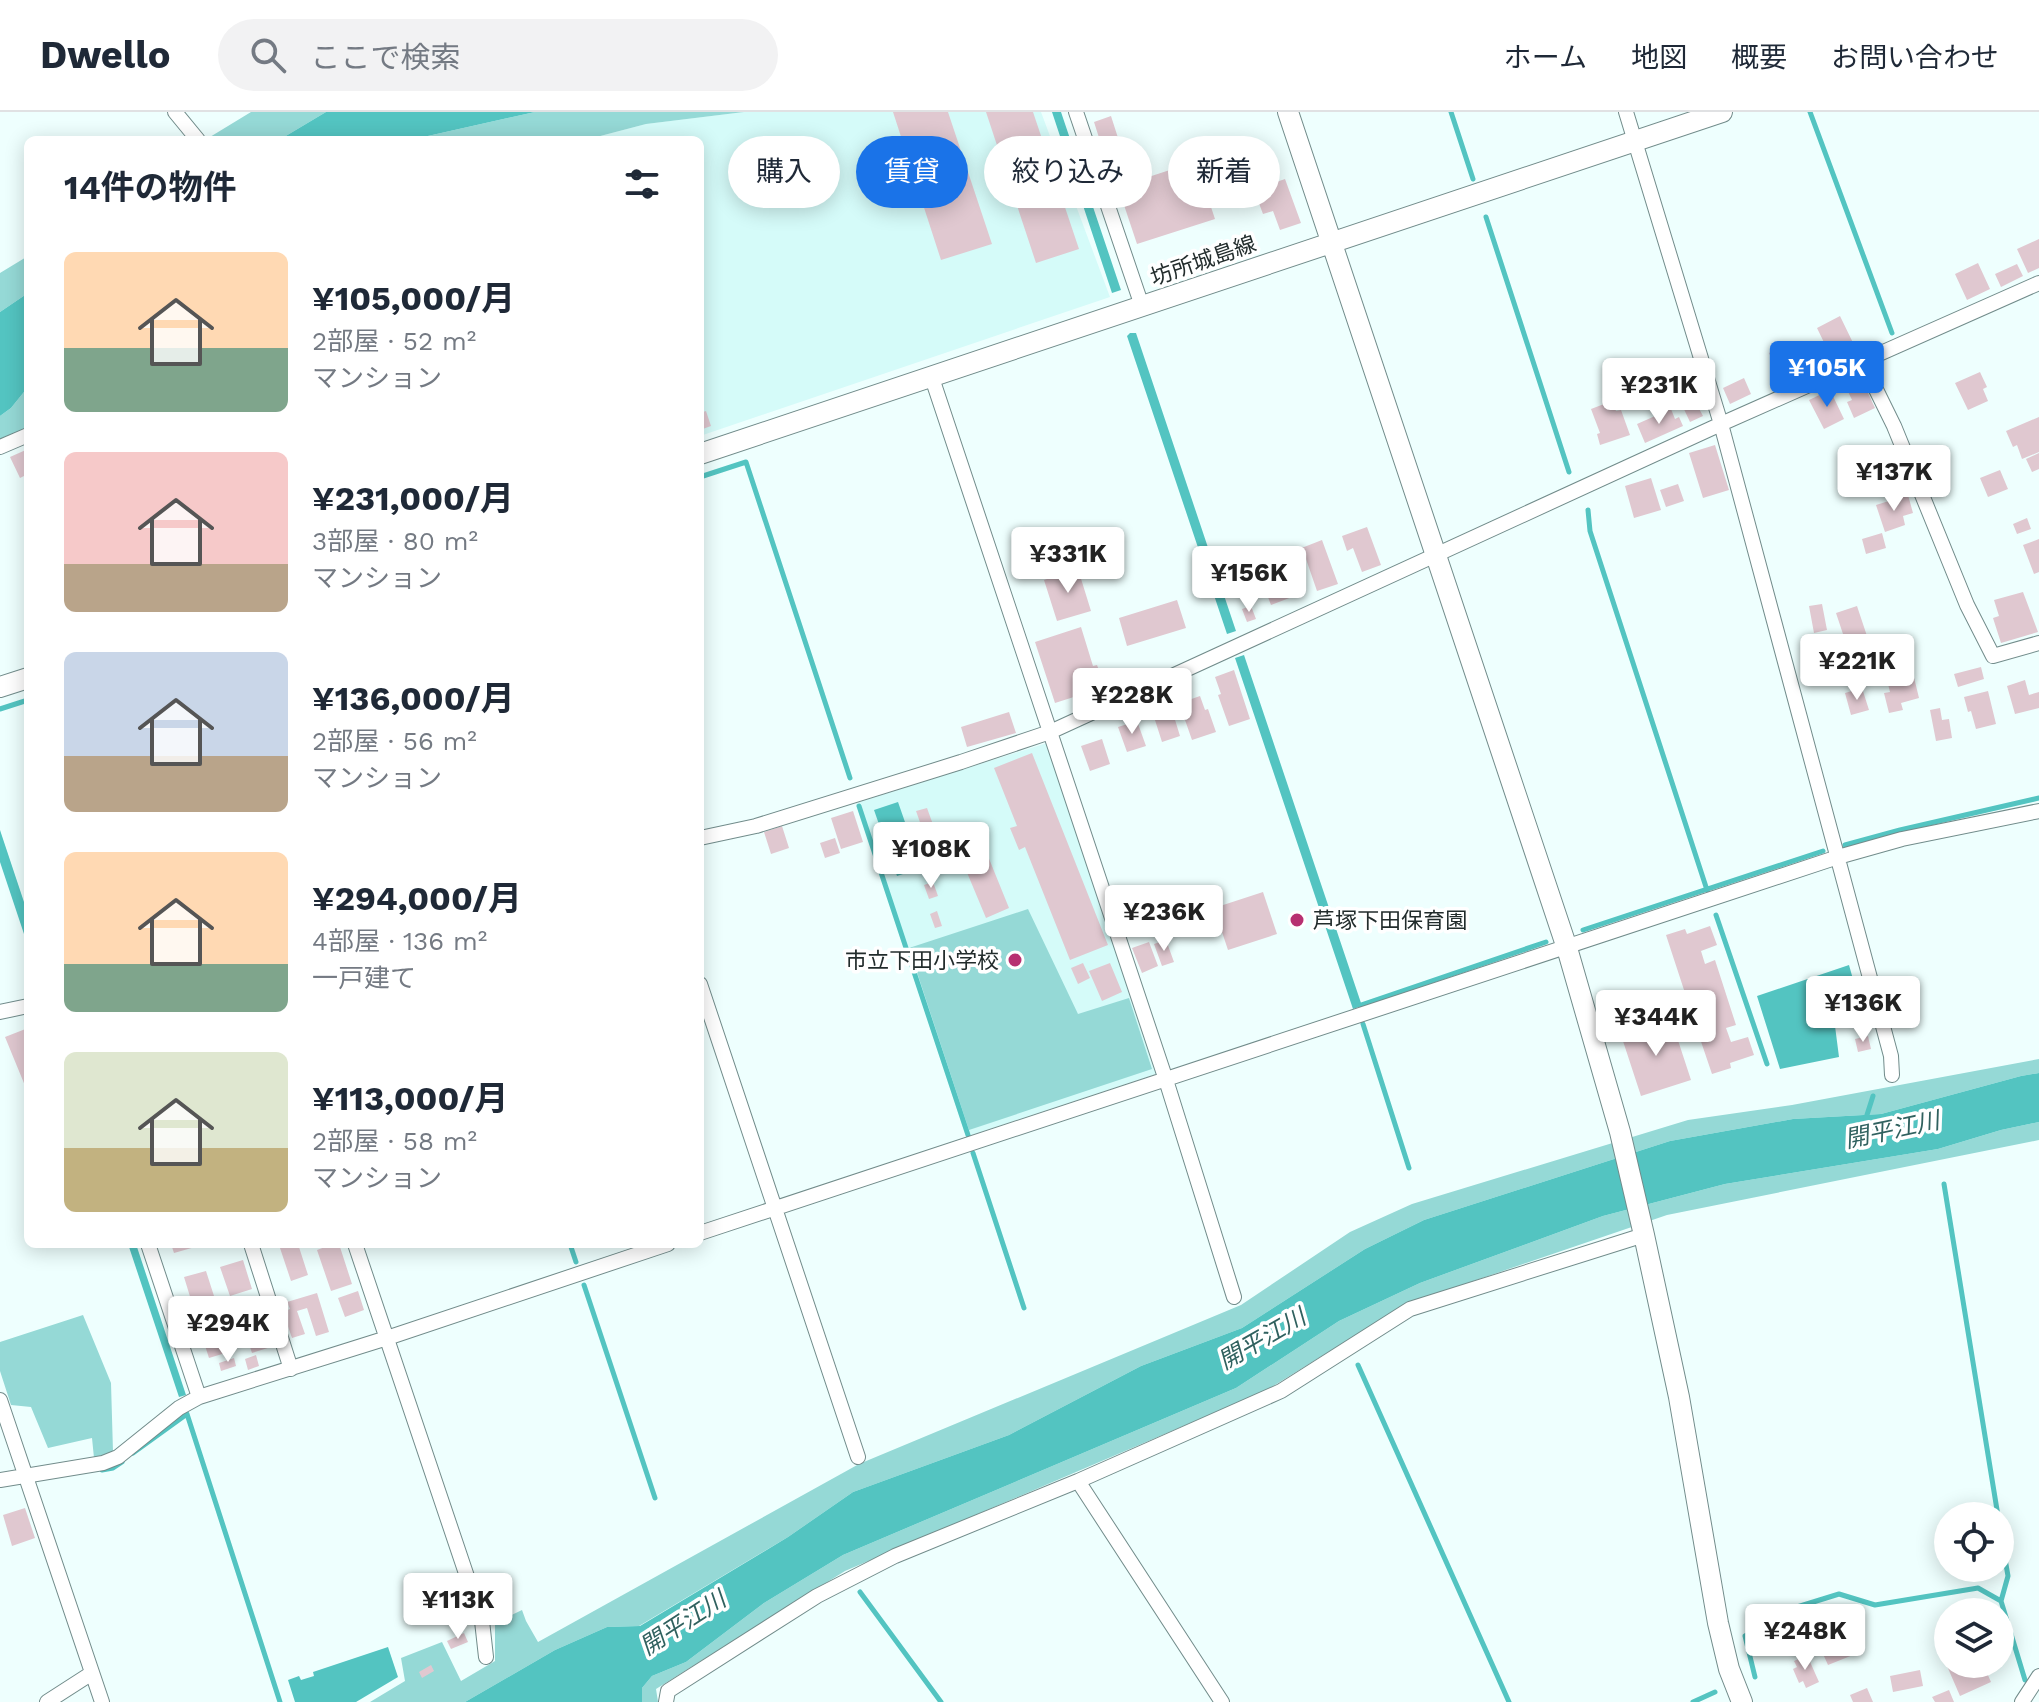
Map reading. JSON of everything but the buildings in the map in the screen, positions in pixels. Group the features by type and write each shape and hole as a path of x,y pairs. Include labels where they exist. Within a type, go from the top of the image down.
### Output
{"street":[{"path":"175,112 195,136"},
{"path":"1076,112 1142,306"},
{"path":"1288,112 1567,948 1621,1139 1643,1230 1679,1397 1718,1623 1729,1669 1742,1702"},
{"path":"1626,112 1721,424 1891,1056 1892,1075"},
{"name":"坊所城島線","path":"704,453 1722,112"},
{"path":"704,837 756,826 1050,732 1721,424 2039,283"},
{"path":"1862,361 1894,426 1967,605 1993,656 2039,643"},
{"path":"932,378 1166,1080 1234,1297"},
{"path":"0,447 24,437"},
{"path":"0,687 24,679"},
{"path":"704,1232 1838,857 1902,839 2039,811"},
{"path":"704,996 858,1457"},
{"path":"0,1012 24,1007"},
{"path":"666,1702 668,1691 817,1596 895,1556 1078,1481 1281,1391 1410,1309 1643,1230"},
{"path":"149,1248 199,1397"},
{"path":"252,1248 291,1369"},
{"path":"356,1248 482,1621 486,1657"},
{"path":"0,1480 103,1463 118,1457 179,1408 199,1397 656,1248"},
{"path":"0,1400 102,1702"},
{"path":"1078,1481 1222,1702"},
{"path":"47,1702 92,1673"},
{"path":"2022,1702 2039,1676"}],"shaded area":[{"path":"251,112 326,112 286,136 212,136"},
{"path":"535,112 744,112 646,124 600,136 428,136"},
{"path":"744,112 1041,112 1050,136 984,136 984,208 1077,208 1110,297 704,435 704,136 600,136 646,124"},
{"path":"24,258 24,296 0,312 0,273"},
{"path":"24,392 24,431 0,442 0,416"},
{"name":"市立下田小学校","path":"1050,742 1159,1073 966,1137 856,803"},
{"path":"1028,909 1078,1014 1129,998 1152,1069 969,1130 909,948"},
{"path":"2039,1059 2039,1073 1881,1114 1793,1119 1670,1141 1424,1220 1365,1249 1242,1328 1141,1366 1009,1435 853,1492 788,1537 639,1626 607,1627 555,1650 465,1702 370,1702 405,1681 401,1658 442,1642 461,1681 495,1661 495,1623 522,1610 538,1642 859,1464 1241,1305 1350,1232 1412,1204 1688,1120 1792,1105"},
{"path":"2039,1122 2039,1140 1667,1215 1406,1304 1265,1391 845,1571 656,1689 658,1702 642,1702 642,1688 652,1676 686,1662 764,1603 843,1555 1236,1388 1339,1321 1420,1283 1603,1216 1725,1184 1938,1149"},
{"path":"83,1315 111,1383 113,1452 94,1458 92,1438 48,1448 31,1407 11,1405 0,1371 0,1342"}],"water":[{"path":"326,112 535,112 428,136 286,136"},
{"path":"1052,112 1061,112 1069,136 1060,136"},
{"path":"1084,208 1093,208 1121,290 1112,293"},
{"path":"24,296 24,392 0,416 0,312"},
{"path":"1136,333 1236,631 1227,634 1127,336"},
{"path":"1244,655 1362,1006 1353,1009 1235,658"},
{"path":"898,802 921,868 897,876 874,810"},
{"path":"0,830 24,902 24,934 0,862"},
{"path":"1849,965 1864,1018 1835,1026 1839,1057 1780,1069 1757,996"},
{"name":"開平江川","path":"2039,1073 2039,1122 1938,1149 1725,1184 1603,1216 1420,1283 1339,1321 1236,1388 843,1555 764,1603 686,1662 652,1676 642,1688 642,1702 465,1702 555,1650 607,1627 640,1626 788,1537 853,1492 1009,1435 1141,1366 1242,1328 1365,1249 1424,1220 1670,1141 1793,1119 1881,1114"},
{"path":"129,1248 137,1248 186,1395 179,1397"},
{"path":"388,1647 398,1677 356,1702 295,1702 288,1680 314,1676 313,1672"}],"waterway":[{"path":"1451,112 1473,179"},
{"path":"1810,112 1892,333"},
{"path":"1486,217 1569,472"},
{"path":"704,476 746,462 850,778"},
{"path":"1588,510 1590,531 1707,890"},
{"path":"0,709 24,701"},
{"path":"1845,845 2039,798"},
{"path":"859,806 968,1135"},
{"path":"1583,930 1823,851"},
{"path":"1716,915 1767,1064"},
{"path":"1361,1005 1546,942"},
{"path":"1363,1024 1409,1168"},
{"name":"開平江川","path":"1866,1118 1873,1096"},
{"path":"973,1153 1024,1308"},
{"path":"1944,1184 1996,1502"},
{"path":"571,1248 576,1262"},
{"path":"584,1285 655,1498"},
{"path":"1358,1365 1509,1702"},
{"path":"133,1453 187,1414 280,1702"},
{"path":"102,1470 122,1462"},
{"path":"2002,1598 2006,1582"},
{"path":"1755,1677 1745,1636 1797,1607 1839,1594 1875,1605 1978,1588 2001,1601 2025,1680"},
{"path":"860,1592 941,1702"},
{"path":"1693,1702 1715,1692"}],"place":[{"name":"芦塚下田保育園","path":"1297,920"},
{"name":"市立下田小学校","path":"1015,960"}]}
